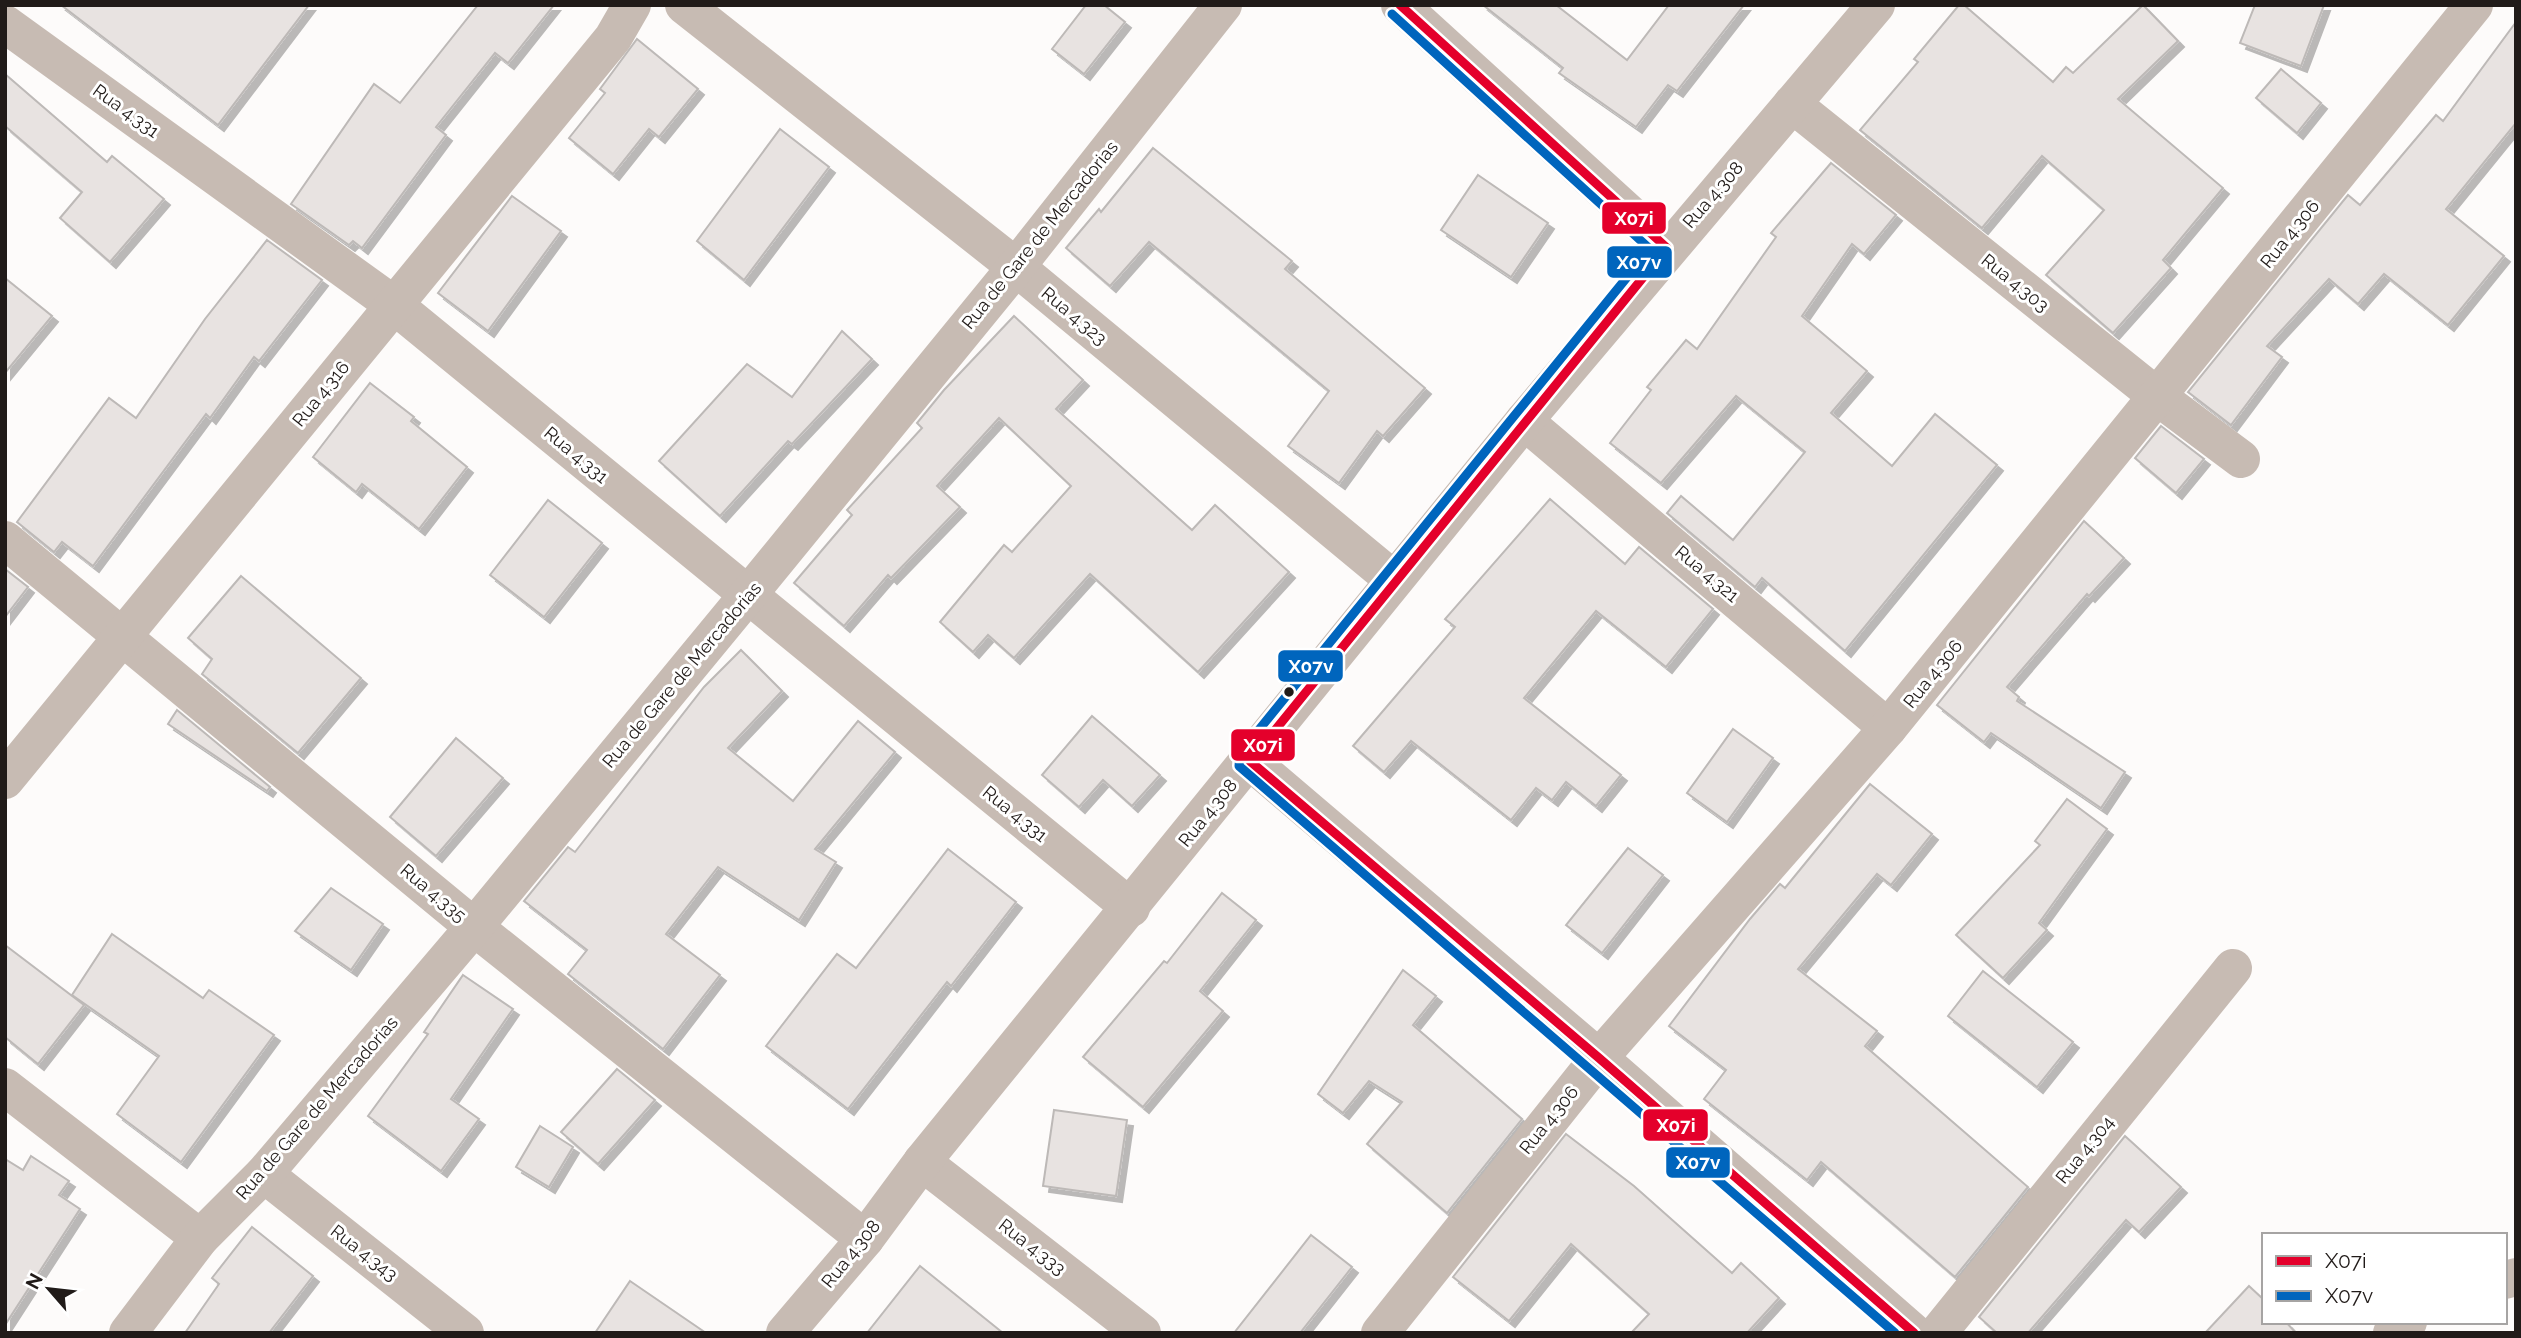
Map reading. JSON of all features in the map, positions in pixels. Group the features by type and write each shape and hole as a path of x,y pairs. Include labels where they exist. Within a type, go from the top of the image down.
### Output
{"street":[{"name":"Rua 4.316","path":"5,780 613,38 632,5"},
{"name":"Rua 4.323","path":"684,5 1016,267 1394,580"},
{"name":"Rua de Gare de Mercadorias","path":"128,1333 200,1238 264,1174 474,927 747,596 1016,267 1223,5"},
{"path":"1399,5 1667,248"},
{"name":"Rua 4.308","path":"785,1333 865,1239 922,1161 1131,908 1524,421 1667,248 1876,5"},
{"name":"Rua 4.306","path":"1380,1333 1599,1058 1888,729 2474,5"},
{"name":"Rua 4.331","path":"5,24 394,305 1131,908"},
{"name":"Rua 4.303","path":"1792,104 2158,397 2241,459"},
{"name":"Rua 4.321","path":"1524,421 1888,729"},
{"name":"Rua 4.335","path":"5,540 125,636 474,927 865,1239"},
{"path":"1250,761 1599,1058 1914,1333"},
{"name":"Rua 4.304","path":"1938,1333 2232,968"},
{"path":"5,1087 200,1238"},
{"name":"Rua 4.333","path":"922,1161 1142,1333"},
{"name":"Rua 4.343","path":"264,1174 465,1333"}],"building":[{"path":"61,5 309,5 218,125"},
{"path":"478,5 554,5 508,63 495,53 436,127 446,135 362,248 353,241 349,245 291,204 374,84 400,103"},
{"path":"1086,5 1104,5 1125,22 1084,74 1052,49"},
{"path":"1483,5 1556,5 1627,60 1669,5 1744,5 1677,91 1668,85 1636,127 1559,73 1563,68"},
{"path":"1959,5 1964,5 2053,82 2066,67 2073,73 2143,5 2178,41 2118,99 2223,188 2163,260 2171,268 2113,333 2046,275 2104,210 2042,156 1982,228 1860,130 1918,62 1914,59"},
{"path":"2255,5 2324,5 2301,66 2240,43"},
{"path":"2516,22 2516,123 2446,209 2504,256 2448,325 2384,274 2358,304 2329,279 2267,346 2282,357 2231,425 2188,392 2348,195 2360,205 2436,115 2443,121"},
{"path":"637,39 698,89 659,137 649,129 613,174 569,138 605,93 600,89"},
{"path":"2281,69 2321,103 2297,133 2256,98"},
{"path":"5,74 107,162 112,156 164,199 110,262 60,218 82,192 5,126"},
{"path":"780,129 829,167 744,280 697,241"},
{"path":"1153,148 1292,261 1285,269 1425,388 1383,436 1377,431 1339,483 1288,446 1329,391 1149,242 1110,286 1066,248 1099,209 1101,212"},
{"path":"1831,163 1896,215 1864,254 1852,244 1802,316 1867,371 1831,413 1892,466 1935,414 1997,465 1845,651 1762,578 1755,587 1667,513 1681,496 1733,540 1805,452 1736,396 1661,483 1610,443 1651,390 1647,387 1686,340 1697,349 1776,237 1771,233"},
{"path":"1478,175 1548,223 1511,277 1441,230"},
{"path":"512,196 561,231 488,331 438,293"},
{"path":"267,240 322,280 259,361 254,357 210,418 206,414 93,566 62,542 54,552 17,522 109,398 136,418 205,319"},
{"path":"5,278 52,316 5,373"},
{"path":"1014,316 1083,380 1056,409 1192,530 1215,505 1289,572 1198,672 1090,574 1014,658 988,635 973,652 940,622 1004,545 1012,552 1071,486 999,418 937,486 960,507 891,578 888,575 844,626 794,583 852,515 847,510 922,428 917,423 944,390"},
{"path":"842,331 872,359 792,444 788,441 720,516 659,461 747,364 792,397"},
{"path":"370,383 414,417 411,421 467,467 419,529 362,484 356,492 313,457"},
{"path":"2161,426 2204,459 2176,493 2135,458"},
{"path":"1550,499 1625,564 1639,547 1713,609 1666,667 1596,611 1524,698 1621,775 1596,806 1566,782 1552,800 1536,788 1511,820 1411,741 1384,772 1353,746 1455,627 1445,619"},
{"path":"548,500 602,543 544,617 490,575"},
{"path":"2084,521 2124,558 2089,596 2087,594 2007,687 2019,697 2017,701 2125,772 2101,808 1991,733 1984,742 1937,705"},
{"path":"5,569 28,587 5,617"},
{"path":"241,576 361,678 298,753 202,674 212,659 188,638"},
{"path":"741,650 782,691 728,748 793,801 858,721 895,752 815,849 836,862 799,920 718,867 666,934 720,975 663,1049 568,974 587,950 524,901 568,847 575,852 704,687"},
{"path":"177,710 270,787 267,791 168,724"},
{"path":"1092,716 1160,775 1132,806 1103,780 1079,807 1042,775"},
{"path":"1733,729 1773,758 1727,822 1687,793"},
{"path":"456,738 503,778 436,856 390,817"},
{"path":"1870,784 1932,834 1891,885 1877,874 1798,969 1877,1031 1865,1046 2028,1187 1955,1277 1821,1162 1807,1180 1704,1099 1726,1070 1669,1026 1750,919 1780,884 1785,888"},
{"path":"2067,799 2107,829 2039,923 2047,930 2003,978 1956,935 2040,845 2035,841"},
{"path":"1628,848 1663,875 1602,953 1566,925"},
{"path":"948,849 1016,902 951,986 947,982 848,1109 766,1046 837,954 856,968"},
{"path":"331,888 383,924 351,970 295,931"},
{"path":"1222,893 1256,920 1200,991 1223,1011 1143,1107 1083,1057 1164,961 1167,963"},
{"path":"112,934 203,998 209,990 274,1035 181,1162 117,1114 159,1056 72,995"},
{"path":"5,945 84,1005 38,1064 5,1037"},
{"path":"1403,970 1436,996 1413,1025 1522,1119 1447,1213 1367,1144 1402,1102 1369,1081 1343,1113 1318,1094"},
{"path":"1983,971 2073,1042 2037,1087 1948,1016"},
{"path":"463,975 513,1009 451,1099 479,1119 441,1171 368,1116 428,1034 424,1032"},
{"path":"617,1069 655,1100 598,1164 561,1132"},
{"path":"1054,1110 1127,1120 1116,1196 1043,1186"},
{"path":"540,1126 573,1147 549,1187 516,1167"},
{"path":"1566,1134 1634,1186 1732,1273 1741,1263 1779,1298 1747,1333 1631,1333 1649,1314 1571,1244 1509,1321 1453,1277"},
{"path":"2125,1136 2181,1187 2139,1232 2126,1220 2028,1333 1997,1333 1979,1317"},
{"path":"31,1156 69,1181 59,1195 80,1209 5,1325 5,1159 23,1170"},
{"path":"252,1227 313,1276 269,1333 185,1333 219,1284 212,1278"},
{"path":"1311,1235 1352,1267 1300,1333 1234,1333"},
{"path":"920,1266 1003,1333 867,1333"},
{"path":"630,1281 706,1333 595,1333"},
{"path":"2249,1286 2262,1298 2262,1324 2288,1324 2296,1333 2205,1333"}],"transit line":[{"name":"X07i","path":"1400,5 1667,248 1250,761 1599,1058 1914,1333"},
{"name":"X07v","path":"1392,14 1650,249 1240,753 1239,766 1895,1333"}]}
